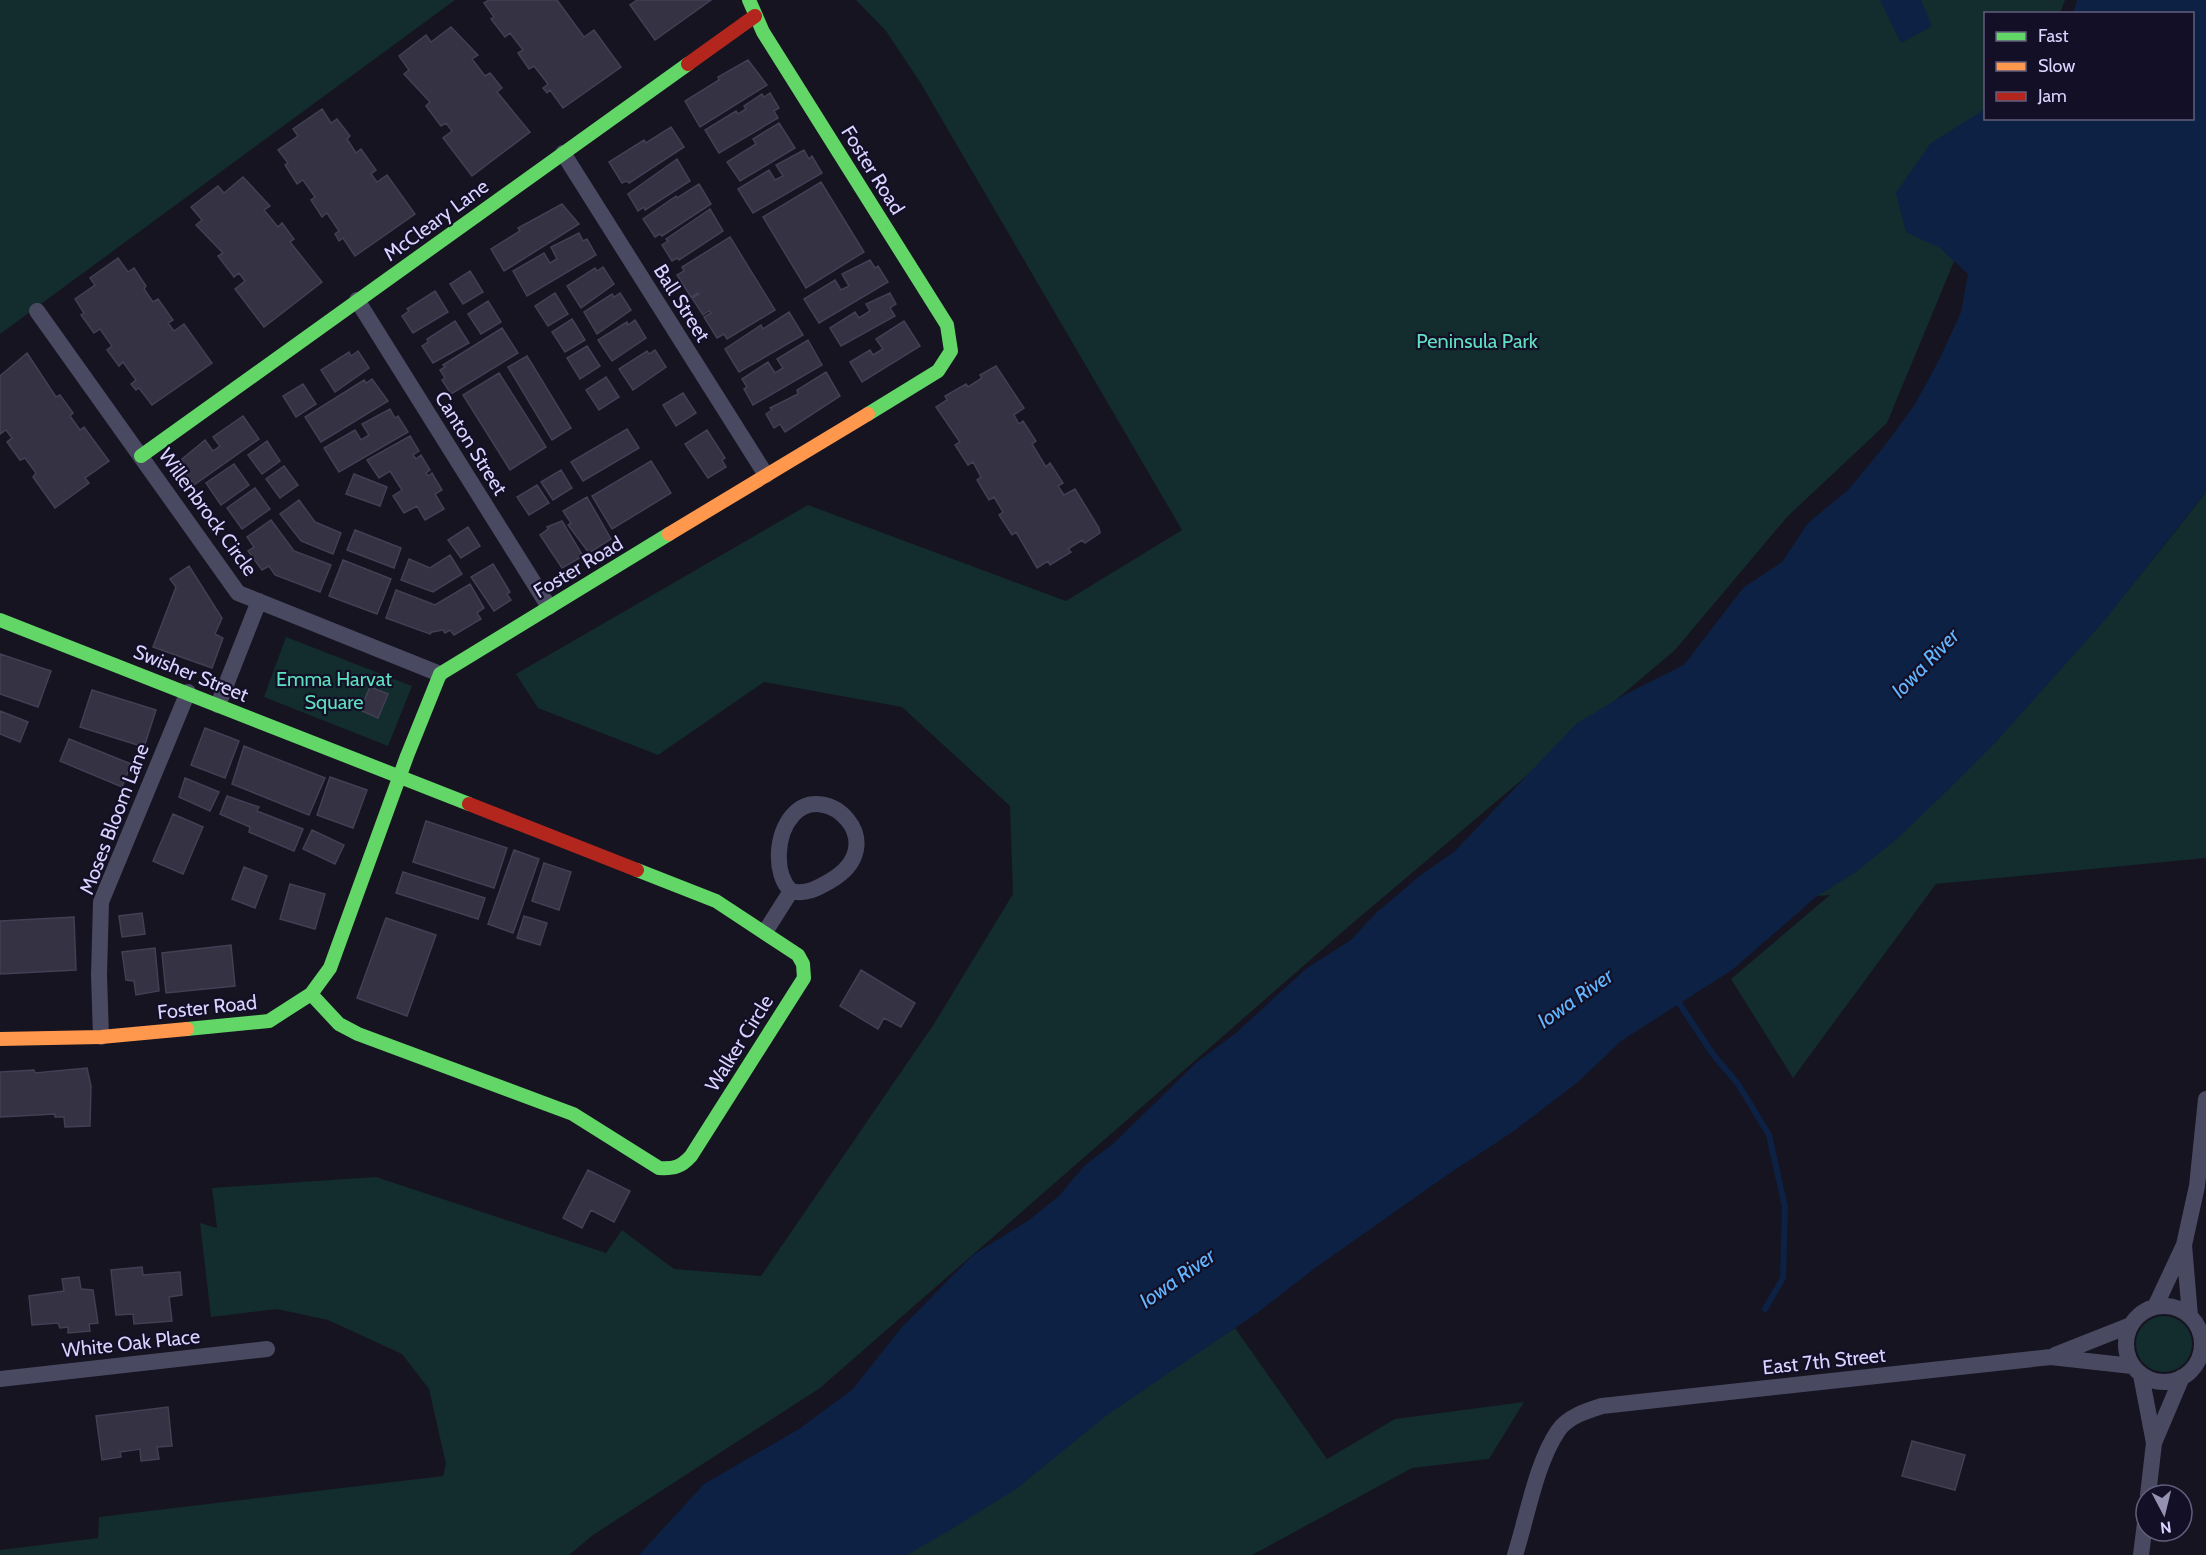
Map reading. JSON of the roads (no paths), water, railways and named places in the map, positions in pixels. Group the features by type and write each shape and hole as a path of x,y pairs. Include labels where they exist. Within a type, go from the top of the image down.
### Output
{"street":[{"name":"Foster Road","path":"0,1039 101,1037 269,1021 311,994 330,968 440,674 938,371 951,351 947,325 755,16 749,0"},
{"name":"McCleary Lane","path":"141,456 755,16"},
{"name":"Ball Street","path":"563,153 766,476"},
{"name":"Canton Street","path":"357,300 549,608"},
{"name":"Willenbrock Circle","path":"37,310 238,593 440,674"},
{"path":"218,705 259,601"},
{"name":"Swisher Street","path":"0,620 400,777"},
{"name":"Moses Bloom Lane","path":"101,1037 99,975 101,902 188,692"},
{"name":"Walker Circle","path":"311,994 339,1024 358,1034 573,1114 648,1163 672,1169 682,1166 691,1156 804,978 803,964 798,955 716,901 400,777"},
{"path":"813,805 833,808 854,827 857,837 856,856 841,874 816,889 798,893 792,891 784,884 782,877 779,847 783,829 795,812 804,807 813,805"},
{"path":"765,932 792,891"},
{"path":"2155,1307 2184,1245 2197,1186 2206,1099"},
{"path":"2137,1371 2165,1382 2182,1377 2202,1360 2202,1344 2184,1245"},
{"path":"2154,1443 2137,1371 2125,1343 2131,1325 2143,1311 2155,1307 2178,1308 2198,1322"},
{"name":"East 7th Street","path":"2051,1357 2131,1325"},
{"name":"White Oak Place","path":"0,1379 267,1349"},
{"name":"East 7th Street","path":"1515,1555 1545,1458 1558,1430 1579,1413 1602,1406 2051,1357 2137,1371"},
{"path":"2149,1483 2154,1443 2182,1377"}],"water":[{"path":"1880,0 1921,0 1932,26 1901,43"},
{"name":"Iowa River","path":"2077,0 2206,0 2206,492 2104,621 1995,743 1899,837 1856,872 1817,896 1732,970 1621,1041 1578,1082 1514,1131 1447,1175 1315,1268 1257,1313 1107,1415 1016,1489 950,1530 907,1555 639,1555 704,1484 799,1429 853,1389 901,1328 973,1255 1029,1220 1059,1196 1085,1165 1114,1143 1197,1062 1236,1033 1307,968 1351,940 1375,914 1421,875 1455,851 1576,724 1626,694 1684,665 1743,588 1782,562 1808,523 1848,490 1915,404 1961,312 1968,274 1940,248 1906,232 1896,193 1930,144 1984,110 1984,120 2194,120 2194,12 2073,12"}],"waterway":[{"path":"1679,1003 1712,1053 1738,1084 1769,1135 1785,1207 1783,1278 1765,1309"}],"park label":[{"name":"Peninsula Park","path":"1477,341"},
{"name":"Emma Harvat Square","path":"334,690"}]}
